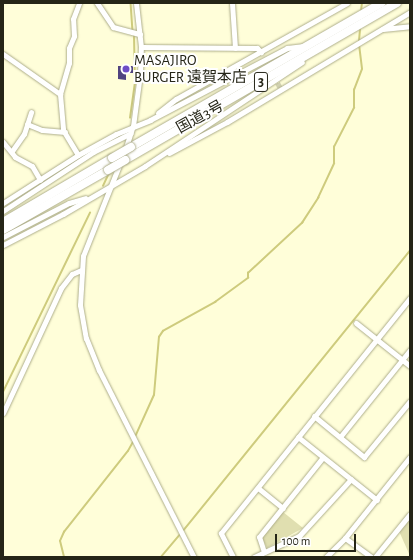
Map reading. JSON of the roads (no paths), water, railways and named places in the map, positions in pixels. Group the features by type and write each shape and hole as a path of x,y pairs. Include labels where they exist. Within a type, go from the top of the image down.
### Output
{"highway":[{"name":"国道3号","path":"3,222 381,3"},
{"name":"国道3号","path":"3,230 397,3"}],"street":[{"path":"78,155 65,132 60,94 69,63 73,19 79,3"},
{"path":"97,3 108,15 113,27 140,34"},
{"path":"136,3 141,47 138,95 133,126 83,256 80,305 86,338 99,370 194,557"},
{"path":"232,3 235,48"},
{"path":"150,120 176,99 347,3"},
{"path":"145,166 227,122 409,13"},
{"path":"381,29 410,26"},
{"path":"3,203 78,155 133,126 150,120 287,48 305,46"},
{"path":"3,237 69,203 109,188 145,166 323,46"},
{"path":"141,47 257,48 261,52"},
{"path":"3,54 60,94"},
{"path":"12,151 24,134 31,112"},
{"path":"27,124 42,130 65,132"},
{"path":"3,211 93,152 131,134"},
{"path":"3,142 12,151 15,157 32,166 40,180"},
{"path":"3,245 93,195"},
{"path":"3,413 61,288 72,274 81,270"},
{"path":"233,557 221,533 410,298"},
{"path":"356,323 410,366"},
{"path":"340,437 410,350"},
{"path":"314,416 364,457 410,401"},
{"path":"298,437 377,500"},
{"path":"264,552 259,537 323,457"},
{"path":"326,557 345,538 377,500 410,457"},
{"path":"254,557 299,536 351,479"},
{"path":"258,488 283,508"},
{"path":"375,557 410,514"},
{"path":"345,538 371,557"},
{"path":"333,551 335,557"}],"waterway":[{"path":"131,3 133,31"},
{"path":"361,11 362,3"},
{"path":"359,41 360,29"},
{"path":"130,118 135,84 134,35"},
{"path":"135,437 154,395 159,337 163,331 215,302 248,278 248,273 302,223 318,198 334,163 334,147 354,108 354,90 362,69 359,45"},
{"path":"103,186 109,173"},
{"path":"3,392 90,213"},
{"path":"183,531 410,251"},
{"path":"64,557 60,541 64,532 128,451 134,440"},
{"path":"161,557 180,534"}],"tunnel":[{"path":"274,76 281,89"}],"place":[{"name":"MASAJIRO BURGER 遠賀本店","path":"126,69"}]}
